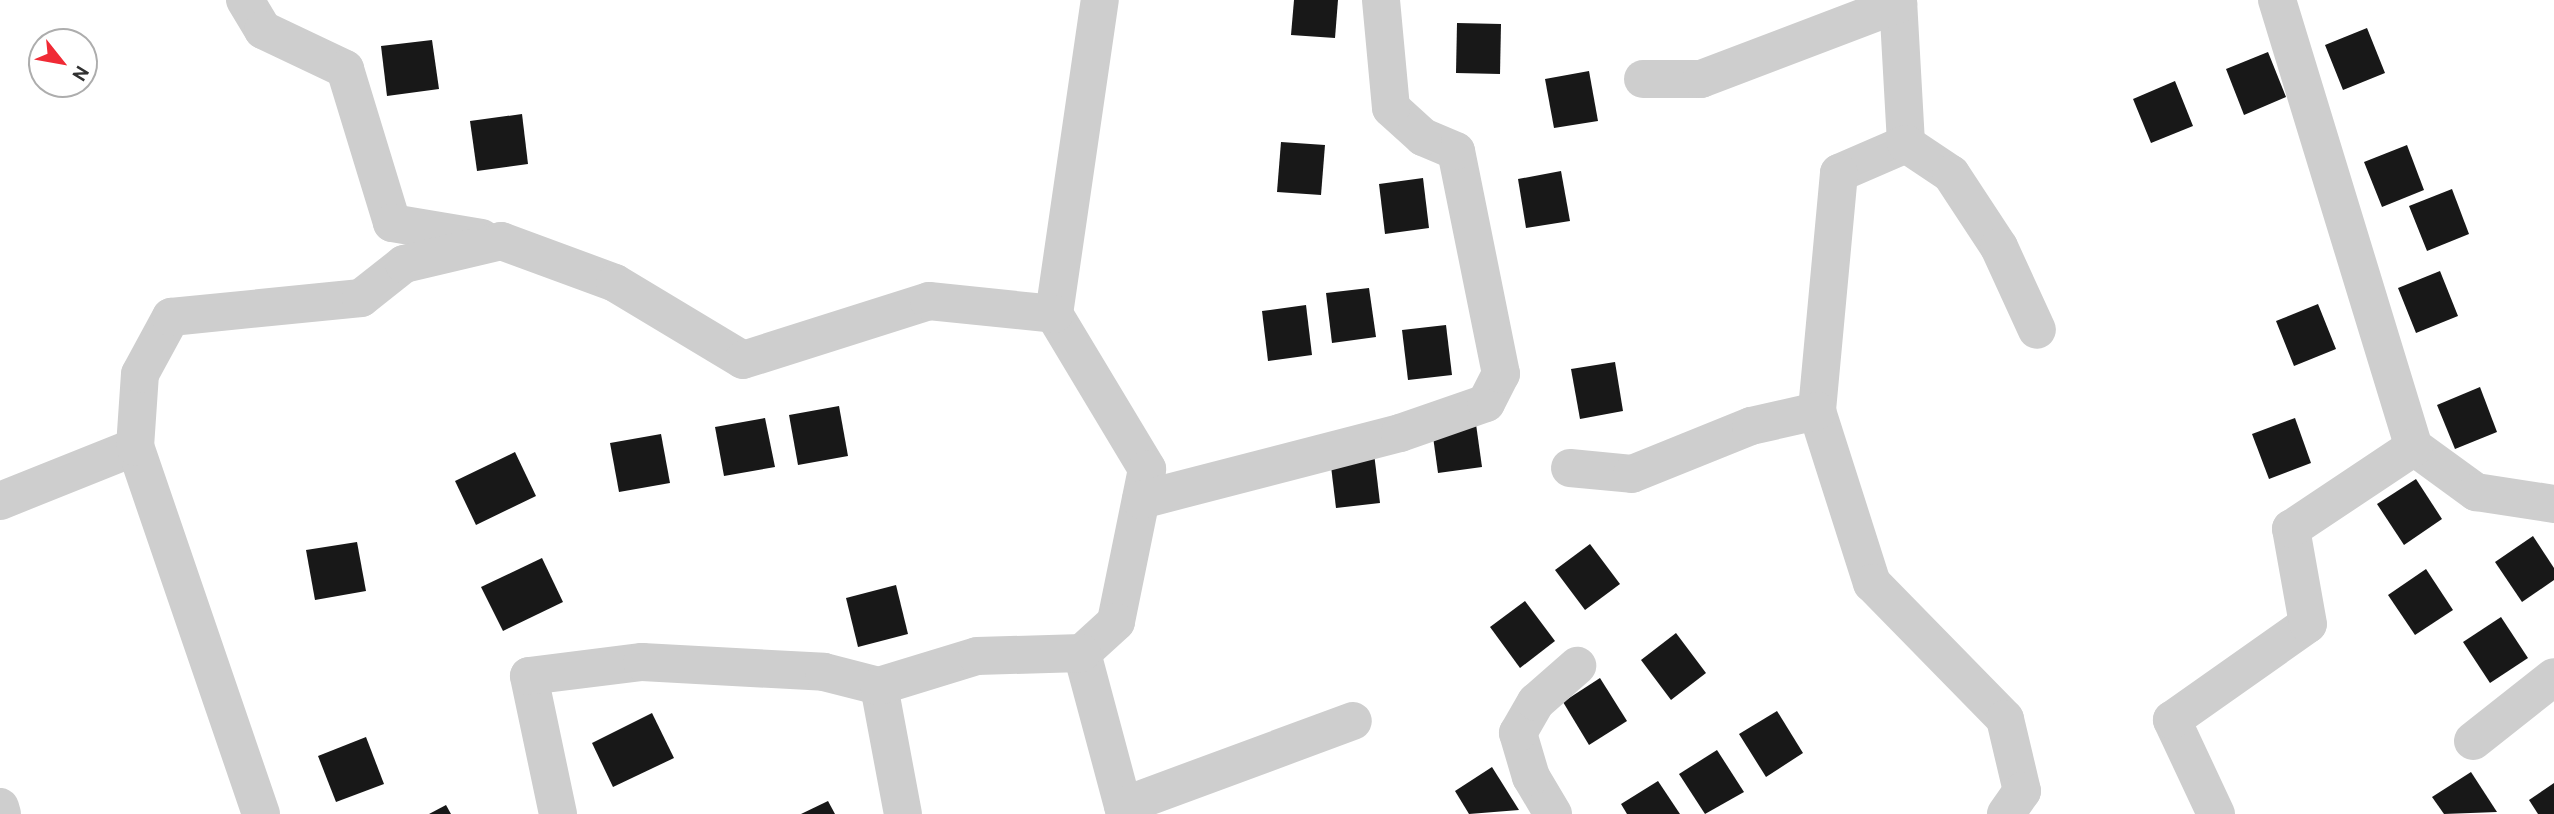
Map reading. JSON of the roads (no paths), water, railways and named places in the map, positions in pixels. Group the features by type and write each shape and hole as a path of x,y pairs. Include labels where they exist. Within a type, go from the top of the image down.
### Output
{"street":[{"path":"245,0 264,30 345,69 392,223 502,241 615,283 743,360 929,301 1054,314"},
{"path":"558,814 529,676 642,662 824,672 879,686 977,656 1082,653 1116,622 1147,469 1054,314 1100,0"},
{"path":"1140,500 1424,424 1486,402 1501,374 1456,151 1423,137 1391,108 1381,0"},
{"path":"2277,0 2414,447 2476,492 2554,504"},
{"path":"1643,79 1701,79 1898,2 1906,144"},
{"path":"1906,144 1951,174 2000,247 2037,330"},
{"path":"1906,144 1839,173 1816,411 1872,583 2005,719 2022,791 2006,814"},
{"path":"261,814 135,447 140,374 171,317 361,298 404,264 502,241"},
{"path":"1570,468 1632,474 1751,426 1816,411"},
{"path":"0,501 135,447"},
{"path":"2216,814 2172,720 2308,624 2291,530 2414,447"},
{"path":"1082,653 1124,810 1353,721"},
{"path":"1553,814 1531,777 1518,733 1536,702 1577,666"},
{"path":"2473,741 2554,677"},
{"path":"879,686 903,814"},
{"path":"0,807 2,814"}]}
